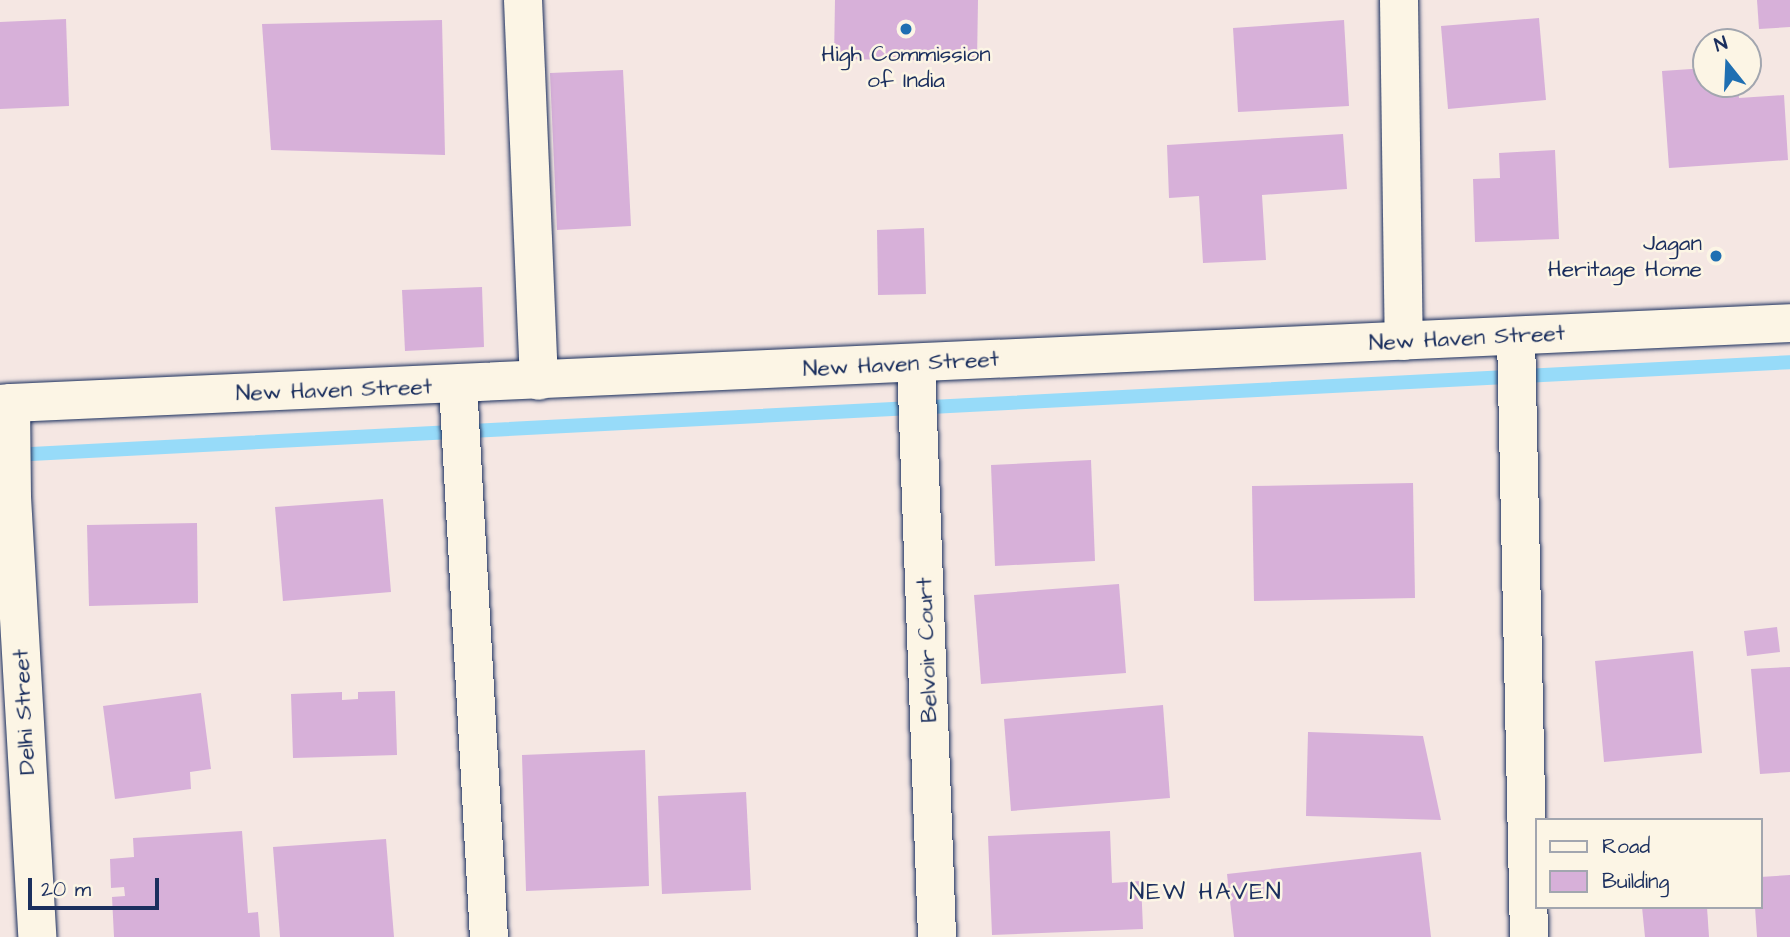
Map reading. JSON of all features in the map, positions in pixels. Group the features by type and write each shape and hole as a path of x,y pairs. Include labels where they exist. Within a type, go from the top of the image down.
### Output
{"street":[{"path":"523,0 539,381"},
{"path":"1399,0 1404,341"},
{"name":"New Haven Street","path":"7,412 458,385 916,363 1404,341 1516,343 1790,323"},
{"path":"1516,343 1529,937"},
{"name":"Belvoir Court","path":"916,363 937,937"},
{"path":"458,385 489,937"},
{"name":"Delhi Street","path":"7,412 37,937"}],"building":[{"name":"High Commission of India","path":"835,0 978,0 977,61 834,59"},
{"path":"1757,0 1790,0 1790,27 1759,28"},
{"path":"1539,18 1546,100 1448,109 1441,26"},
{"path":"66,19 69,106 0,109 0,22"},
{"path":"442,20 445,155 271,150 262,24"},
{"path":"1344,20 1349,106 1238,112 1233,28"},
{"path":"1692,69 1692,98 1762,98 1784,95 1788,160 1669,168 1662,71"},
{"path":"623,70 631,226 557,230 550,73"},
{"path":"1343,134 1347,189 1262,195 1266,260 1203,263 1199,196 1169,198 1167,145"},
{"path":"1555,150 1559,239 1475,242 1473,179 1500,178 1499,153"},
{"path":"924,228 926,294 878,295 877,230"},
{"path":"482,287 484,347 405,351 402,290"},
{"path":"1091,460 1095,561 995,566 991,465"},
{"path":"1413,483 1415,598 1254,601 1252,486"},
{"path":"383,499 391,592 283,601 275,507"},
{"path":"197,523 198,603 89,606 87,525"},
{"path":"1119,584 1126,673 981,684 974,595"},
{"path":"1777,627 1780,652 1747,656 1744,631"},
{"path":"1693,651 1702,753 1604,762 1595,661"},
{"path":"1790,667 1790,772 1760,774 1751,669"},
{"path":"395,691 397,755 293,758 291,694 342,692 342,700 358,699 358,692"},
{"path":"201,693 211,769 190,772 191,789 115,799 103,706"},
{"path":"1163,705 1170,798 1011,811 1004,719"},
{"path":"1308,732 1423,736 1441,820 1306,816"},
{"path":"645,750 649,886 526,891 522,755"},
{"path":"746,792 751,890 662,894 658,796"},
{"path":"242,831 248,913 258,912 260,937 114,937 112,897 125,896 124,887 111,888 110,859 134,857 133,838"},
{"path":"1110,831 1112,883 1141,881 1143,929 992,935 988,836"},
{"path":"386,839 394,937 280,937 273,847"},
{"path":"1421,852 1431,937 1234,937 1227,874"},
{"path":"1790,875 1790,937 1757,937 1755,909 1762,909 1762,877"},
{"path":"1642,909 1707,909 1709,937 1645,937"}],"waterway":[{"path":"12,455 1790,362"}],"place":[{"name":"High Commission of India","path":"906,29"},
{"name":"Jagan Heritage Home","path":"1716,256"}],"district":[{"name":"NEW HAVEN","path":"1206,893"}]}
